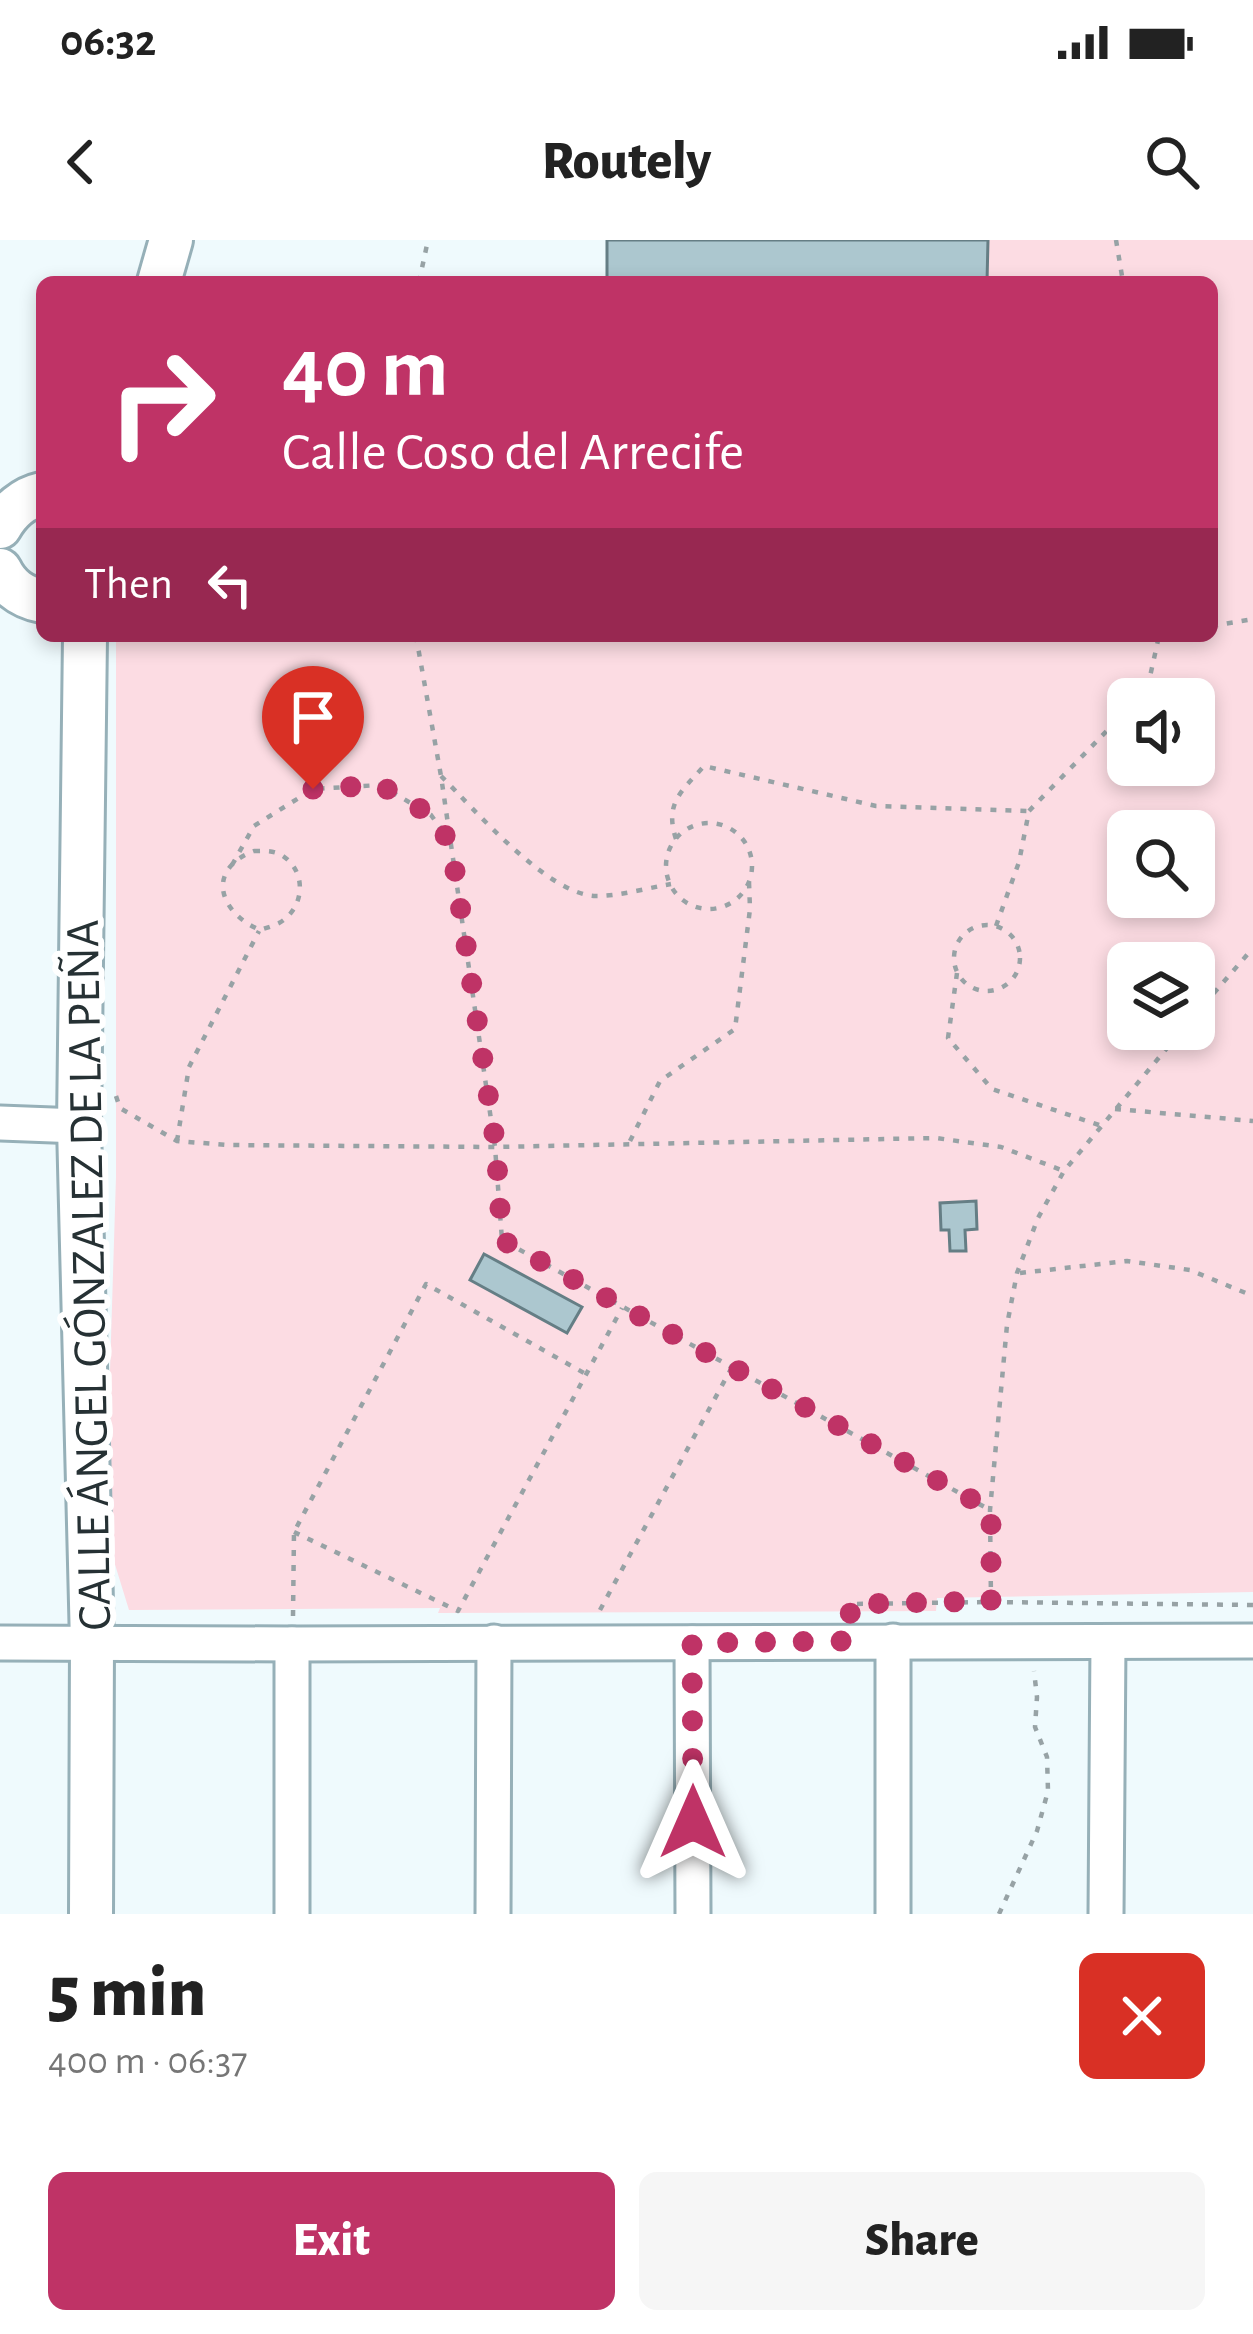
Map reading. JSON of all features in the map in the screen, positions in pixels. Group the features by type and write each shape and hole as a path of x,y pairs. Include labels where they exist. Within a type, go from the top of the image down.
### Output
{"street":[{"path":"161,276 171,240"},
{"name":"CALLE ÁNGEL GÓNZALEZ DE LA PEÑA","path":"85,642 80,1126 92,1642 91,1914"},
{"path":"0,1123 80,1126"},
{"path":"892,1641 893,1914"},
{"path":"0,1642 1253,1641"},
{"path":"493,1914 494,1642"},
{"path":"1106,1914 1108,1642"},
{"path":"692,1643 693,1914"},
{"path":"292,1644 292,1914"}],"path":[{"path":"420,276 428,240"},
{"path":"1116,240 1122,276"},
{"path":"1218,625 1249,620 1253,625"},
{"path":"417,642 496,1147 502,1240 991,1510"},
{"path":"1150,678 1157,642"},
{"path":"996,926 1029,811 1107,731"},
{"path":"676,839 670,822 674,800 704,766 876,806 1029,811"},
{"path":"441,776 557,885 593,896 671,884"},
{"path":"260,930 237,919 228,907 225,876 254,826 313,789 380,785 431,815 451,844"},
{"path":"629,1143 660,1081 735,1029 750,909 751,853 728,827 705,824 691,827 669,852 666,867 671,884 678,896 697,908 711,910 731,904 749,882"},
{"path":"177,1142 189,1067 260,930 280,923 293,911 300,886 294,867 271,851 254,850 232,865"},
{"path":"957,973 965,983 986,992 1004,987 1018,970 1018,949 1006,931 996,926 976,927 966,933 954,954 957,973 948,1038 992,1089 1101,1126"},
{"path":"1215,992 1253,948"},
{"path":"991,1601 991,1510 1006,1324 1017,1274 1038,1218 1064,1172 1165,1050"},
{"path":"81,1079 109,1078 120,1108 177,1142 496,1147 936,1138 1001,1147 1064,1172"},
{"path":"1115,1109 1253,1121"},
{"path":"1017,1274 1127,1261 1190,1270 1253,1296"},
{"path":"292,1644 294,1532 426,1284 584,1373"},
{"path":"458,1611 622,1308"},
{"path":"599,1612 732,1367"},
{"path":"294,1532 458,1611 477,1611"},
{"path":"851,1641 850,1604 1253,1605"},
{"path":"999,1914 1037,1831 1048,1791 1047,1757 1035,1727 1032,1642"}],"shaded area":[{"path":"607,240 1253,240 1253,1592 937,1598 936,1611 129,1610 105,1532 116,1177 116,642 1218,642 1218,276 607,276"}],"building":[{"path":"607,240 988,240 987,276 607,276"},
{"path":"976,1201 977,1229 965,1230 966,1251 950,1251 949,1230 941,1230 940,1203"},
{"path":"484,1254 582,1307 567,1333 470,1280"}],"route":[{"path":"313,789 380,785 431,815 451,844 496,1147 502,1240 991,1510 991,1601 850,1604 851,1641 692,1643 693,1822"}]}
